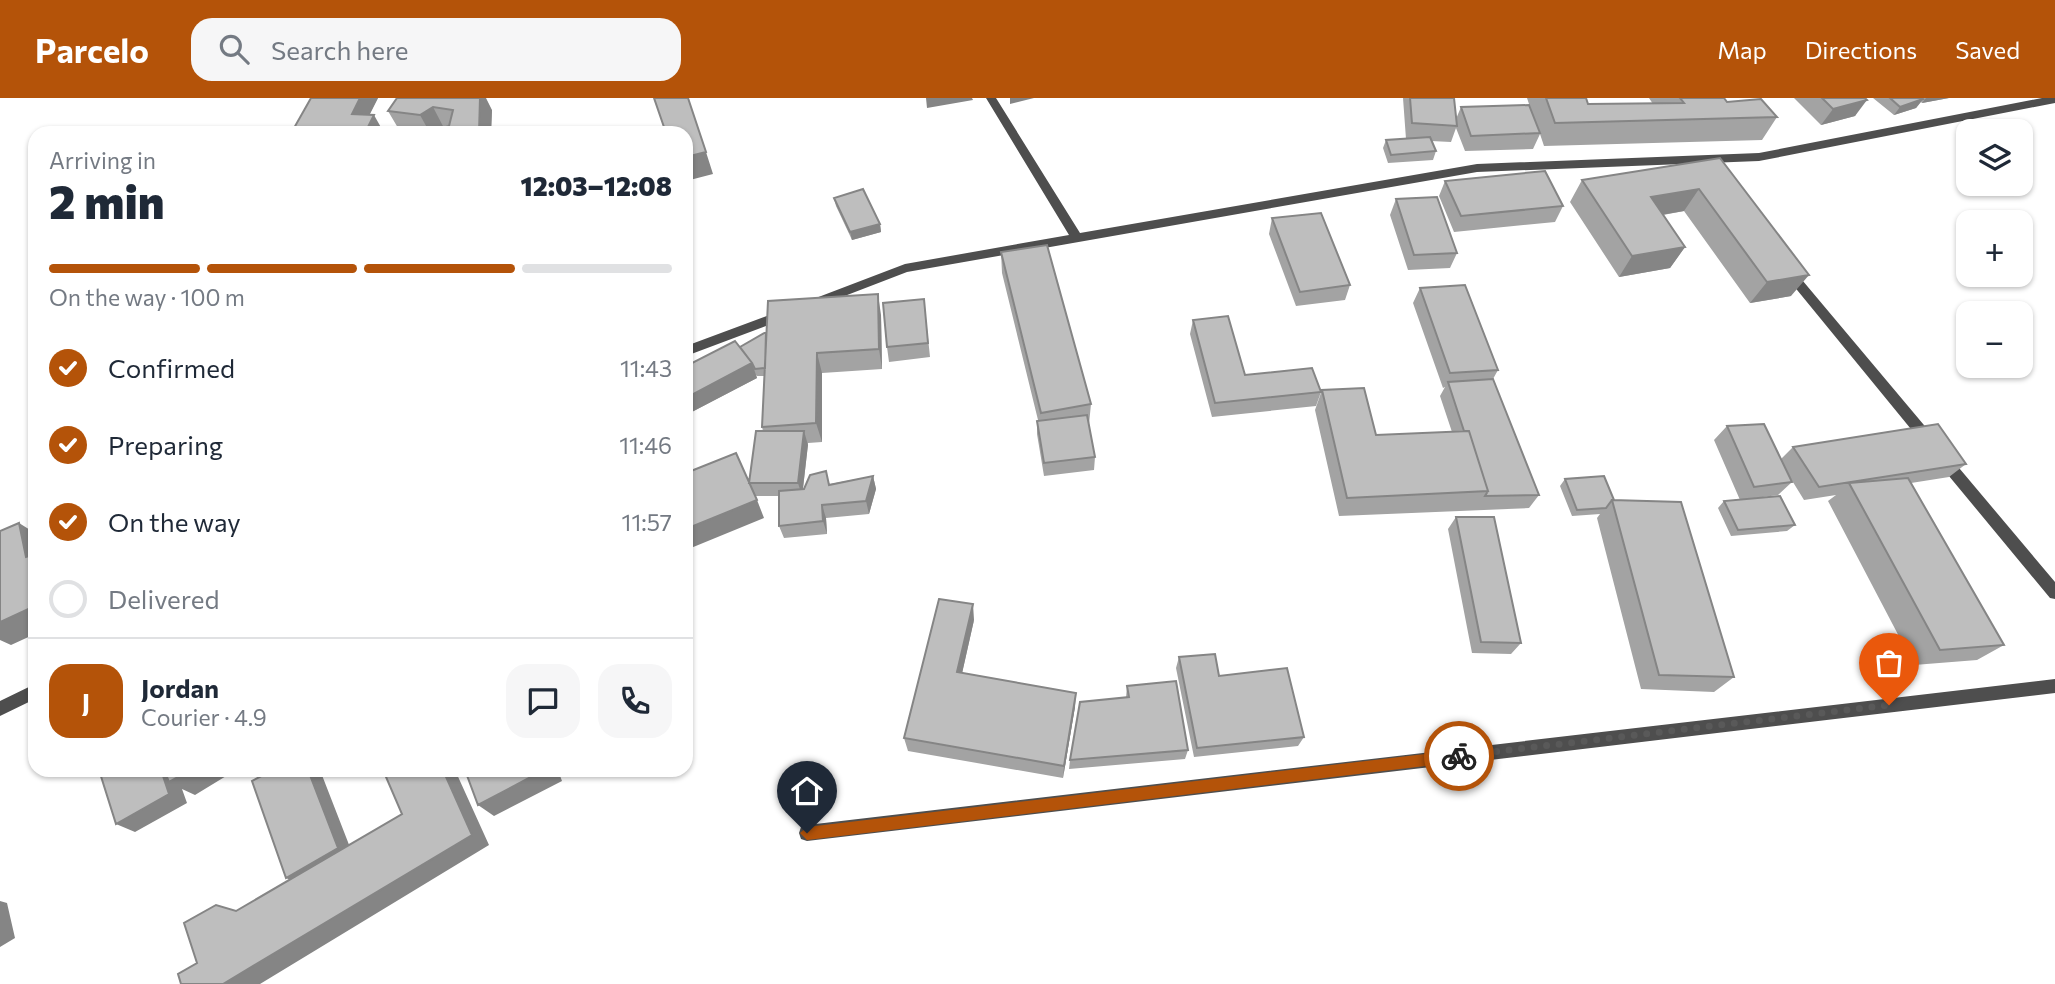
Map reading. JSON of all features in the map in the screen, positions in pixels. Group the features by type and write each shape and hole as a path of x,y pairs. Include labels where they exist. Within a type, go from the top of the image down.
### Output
{"street":[{"path":"991,98 1077,238"},
{"path":"802,307 905,268 1477,168 1701,164 1759,157 2055,99"},
{"path":"1775,254 2055,593"},
{"path":"693,348 789,312"},
{"path":"807,833 2055,686"},
{"path":"0,709 28,695"}],"building":[{"path":"311,98 360,98 352,114 374,115 368,126 295,126"},
{"path":"397,98 480,98 479,126 449,126 453,110 433,107 420,115 388,111"},
{"path":"654,98 688,98 706,152 693,155 693,126 664,126"},
{"path":"1410,98 1454,98 1457,126 1412,123"},
{"path":"1546,98 1586,98 1588,104 1684,103 1680,98 1724,98 1727,102 1761,99 1777,117 1555,123"},
{"path":"1822,98 1865,98 1867,100 1833,109"},
{"path":"1890,98 1922,98 1923,99 1900,107"},
{"path":"1529,105 1540,133 1471,136 1461,107"},
{"path":"1430,137 1436,151 1391,155 1386,140"},
{"path":"1720,158 1809,275 1767,282 1699,189 1651,197 1685,247 1632,256 1582,180"},
{"path":"1545,171 1563,206 1461,216 1445,181"},
{"path":"863,189 880,224 850,232 834,198"},
{"path":"1437,197 1457,253 1414,255 1396,199"},
{"path":"1321,213 1350,285 1300,292 1272,218"},
{"path":"1047,245 1091,404 1041,413 1001,252"},
{"path":"1465,285 1498,370 1450,373 1420,288"},
{"path":"878,294 879,349 817,353 816,423 762,427 768,301"},
{"path":"924,299 928,343 887,347 883,303"},
{"path":"1228,316 1245,375 1312,368 1321,392 1215,403 1193,320"},
{"path":"766,332 765,368 755,369 740,347"},
{"path":"735,341 752,363 693,394 693,362"},
{"path":"1493,379 1539,495 1485,496 1488,491 1469,431 1464,431 1448,382"},
{"path":"1364,388 1376,435 1469,431 1488,491 1347,498 1322,390"},
{"path":"1087,415 1095,457 1044,463 1037,421"},
{"path":"1764,424 1792,482 1754,487 1727,426"},
{"path":"1938,424 1966,464 1819,487 1793,447"},
{"path":"756,431 804,431 798,483 749,483"},
{"path":"736,453 757,500 693,526 693,470"},
{"path":"826,471 829,485 873,476 866,501 822,505 823,521 779,526 779,491 804,489 810,475"},
{"path":"1604,476 1614,500 1606,508 1577,510 1565,479"},
{"path":"1908,478 2004,645 1940,650 1849,483"},
{"path":"1780,496 1795,525 1738,530 1724,501"},
{"path":"1612,500 1681,502 1734,677 1659,675"},
{"path":"1456,517 1494,517 1521,643 1481,642"},
{"path":"19,523 26,557 28,556 28,609 0,622 0,531"},
{"path":"939,599 973,604 957,672 1076,693 1064,766 904,738"},
{"path":"1215,654 1219,676 1287,668 1304,737 1197,748 1179,657"},
{"path":"1176,681 1188,750 1070,760 1080,702 1129,697 1127,686"},
{"path":"101,777 163,777 169,794 116,824"},
{"path":"260,777 311,777 338,848 286,878 252,781"},
{"path":"386,777 446,777 472,835 223,984 181,984 178,974 197,963 184,923 216,905 236,911 402,814"},
{"path":"468,777 531,777 478,805"}],"way so far":[{"path":"1459,756 1889,705"}],"route":[{"path":"807,833 1459,756"}]}
